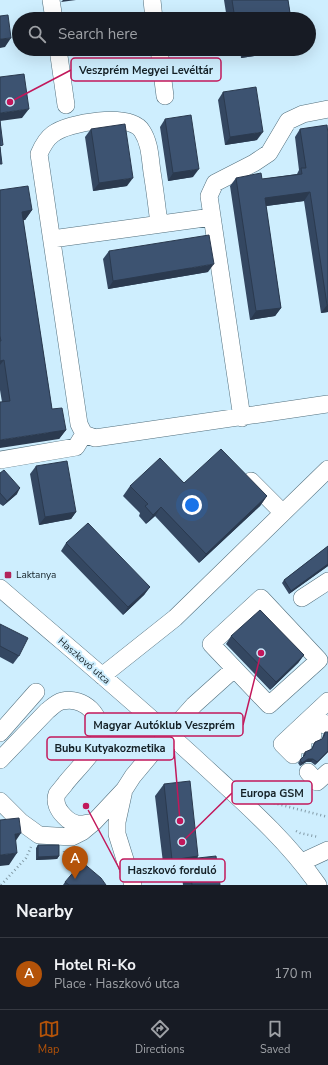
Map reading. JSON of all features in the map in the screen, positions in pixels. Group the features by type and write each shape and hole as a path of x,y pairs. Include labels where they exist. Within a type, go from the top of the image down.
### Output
{"street":[{"path":"51,0 53,12"},
{"path":"152,0 153,12"},
{"path":"59,56 66,105"},
{"path":"160,56 165,96"},
{"path":"242,418 209,196 215,183 254,164 269,153 288,121 303,114 328,109"},
{"path":"159,224 148,142 142,129 131,123 110,120 70,126 53,134 43,145 39,154 79,424 84,434 95,438 242,418 328,404"},
{"path":"52,239 212,217"},
{"path":"0,460 76,447 84,434"},
{"path":"102,676 175,618 328,469"},
{"path":"240,470 283,513"},
{"path":"302,598 328,581"},
{"name":"Haszkovó utca","path":"0,588 169,733 269,826 302,862 318,885"},
{"path":"261,598 318,660 270,705 234,669 211,644 261,598"},
{"path":"0,801 22,822 39,835 72,837 82,832 94,822 124,790 133,776 194,705 234,669"},
{"path":"0,733 36,692"},
{"path":"0,760 55,704 63,701 76,701 86,705 93,711 97,719 99,738 92,752 77,768 57,794 56,804 68,822 80,825 94,822"},
{"path":"124,790 117,822 118,834 133,885"},
{"path":"302,862 328,850"}],"path":[{"path":"262,800 328,817"},
{"path":"1,885 26,858 39,835"},
{"path":"64,845 66,862 82,876"}],"building":[{"path":"232,0 288,0 290,12 234,12"},
{"path":"8,15 11,38 0,39 0,16"},
{"path":"24,74 29,109 0,113 0,77"},
{"path":"256,87 263,132 230,137 223,92"},
{"path":"191,115 199,169 173,173 165,119"},
{"path":"0,121 3,145 0,146"},
{"path":"125,124 133,178 99,183 91,129"},
{"path":"327,125 328,305 310,192 265,198 281,308 256,311 236,178 261,173 262,179 302,174 301,168 306,168 300,129"},
{"path":"0,147 2,164 0,164"},
{"path":"28,186 32,210 22,212 52,409 62,408 66,430 0,440 0,402 10,401 4,360 0,361 0,190"},
{"path":"209,235 214,264 113,281 109,251"},
{"path":"221,449 267,496 206,554 161,507 153,515 145,506 148,504 130,486 160,458 184,483"},
{"path":"67,461 76,512 45,517 36,466"},
{"path":"4,470 20,488 7,501 0,493 0,473"},
{"path":"88,523 150,587 128,607 66,543"},
{"path":"328,546 328,564 291,591 284,580"},
{"path":"260,610 304,655 276,682 231,636"},
{"path":"0,624 28,638 19,656 0,646"},
{"path":"325,732 328,732 328,751 317,762 313,759 308,759 302,763 300,760 305,755 305,752 312,749 315,742 322,739"},
{"path":"190,781 198,856 172,860 164,784"},
{"path":"19,818 21,833 15,834 17,853 0,855 0,820"},
{"path":"38,845 59,845 59,856 38,857"},
{"path":"216,856 220,885 192,885 189,859"},
{"path":"82,862 101,878 106,885 69,885 65,882"}],"place":[{"name":"Veszprém Megyei Levéltár","path":"10,102"},
{"name":"Laktanya","path":"8,575"},
{"name":"Magyar Autóklub Veszprém","path":"261,653"},
{"name":"Haszkovó forduló","path":"86,806"},
{"name":"Bubu Kutyakozmetika","path":"180,821"},
{"name":"Europa GSM","path":"182,842"},
{"name":"Hotel Ri-Ko","path":"75,879"}]}
